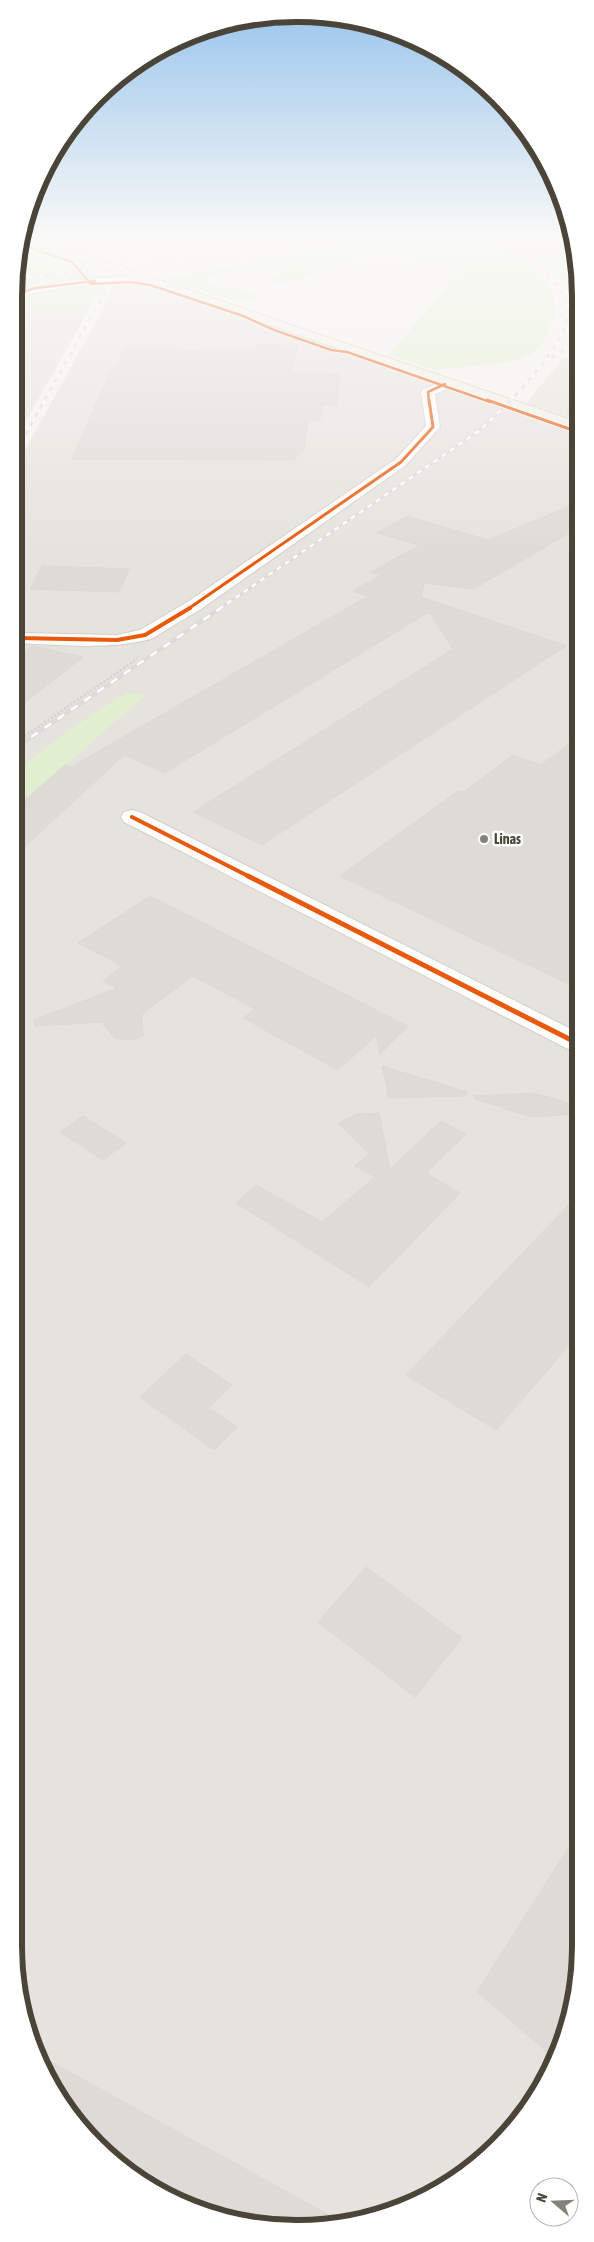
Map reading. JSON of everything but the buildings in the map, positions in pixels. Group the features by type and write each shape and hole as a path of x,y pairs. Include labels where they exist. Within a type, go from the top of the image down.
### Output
{"main road":[{"path":"339,345 572,425"}],"street":[{"path":"22,638 117,640 145,635 195,605 401,462 433,428 428,392 450,383"},
{"path":"132,817 572,1040"}],"path":[{"path":"22,737 140,656 145,635"}],"shaded area":[{"path":"22,345 69,345 22,428"},
{"path":"83,345 328,345 572,428 572,1945 569,1981 562,2016 551,2050 525,2098 491,2139 464,2163 434,2183 402,2199 351,2214 297,2220 263,2217 50,2064 37,2033 28,1999 22,1945 22,456"},
{"path":"572,354 572,418 526,403 562,360"}],"green space":[{"path":"397,345 541,345 530,355 508,362 435,370 388,355"},
{"path":"128,693 146,695 22,803 22,766 66,732 117,698"}],"railway":[{"path":"22,441 76,345"},
{"path":"219,609 479,431 538,370 555,345"},
{"path":"547,361 571,345"},
{"path":"22,743 221,608"}],"cycle path":[{"path":"316,345 331,350 347,352 572,430"},
{"path":"22,638 117,640 145,635 195,605 401,462 433,427 428,392 445,384"},
{"path":"132,817 572,1040"}],"place":[{"name":"Linas","path":"484,839"}]}
